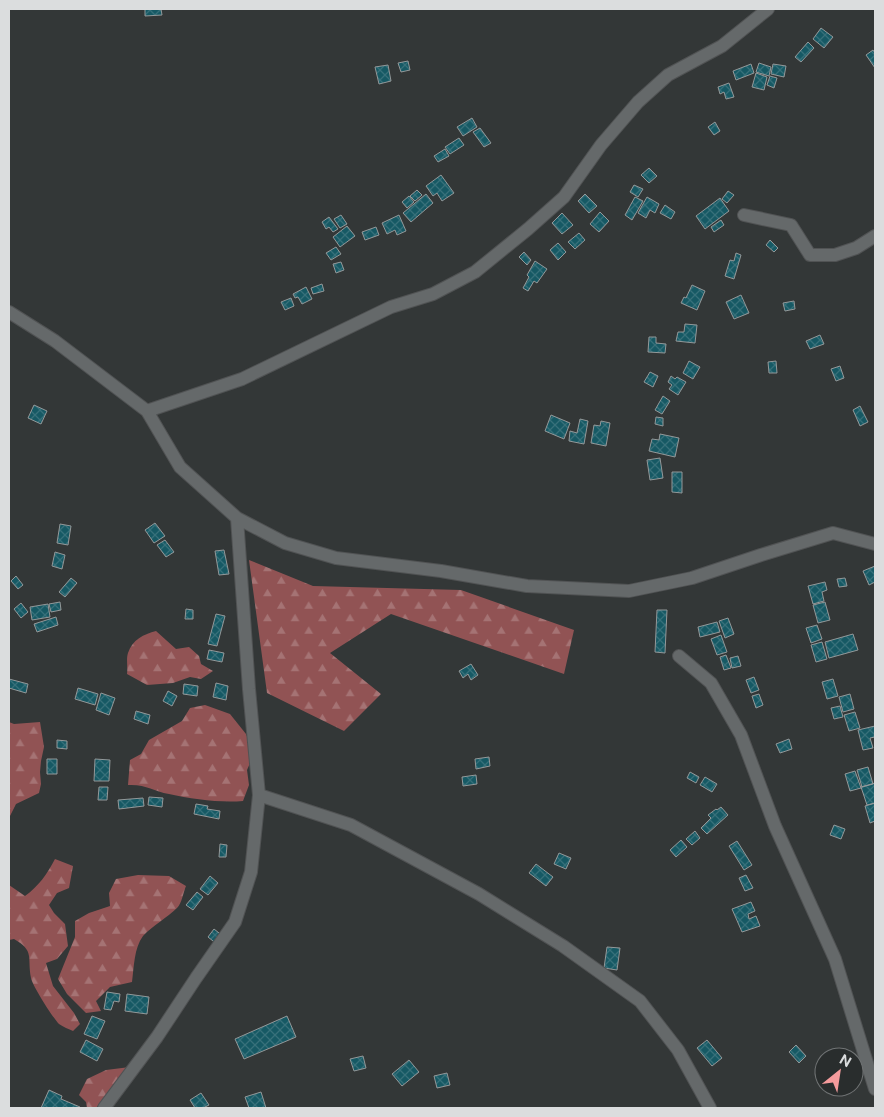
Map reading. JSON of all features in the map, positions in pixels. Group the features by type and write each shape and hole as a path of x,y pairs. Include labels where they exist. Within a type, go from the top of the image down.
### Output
{"street":[{"path":"147,411 242,379 392,307 433,294 475,272 564,197 601,145 644,96 668,75 722,46 768,9"},
{"path":"744,215 791,225 810,255 835,255 856,248 875,236"},
{"path":"9,312 55,341 147,411 180,467 237,518 284,543 336,558 441,571 526,586 629,591 692,578 833,534 875,544"},
{"path":"104,1108 157,1037 235,922 251,872 259,795 249,690 237,518"},
{"path":"679,656 711,683 741,735 775,826 835,959 875,1089"},
{"path":"259,795 351,825 479,894 563,946 640,1001 678,1050 710,1108"}],"green space":[{"path":"249,560 313,586 461,590 574,630 564,674 391,614 330,653 381,694 344,731 267,693"},
{"path":"156,631 176,649 189,647 199,656 201,664 213,671 201,679 190,677 173,683 147,685 127,674 127,655 132,644 143,636"},
{"path":"205,705 230,714 246,734 254,754 247,770 249,785 243,801 196,799 128,785 130,760 141,754 149,740 182,721 190,708"},
{"path":"9,722 14,724 40,722 44,747 39,793 16,804 9,818"},
{"path":"55,859 73,866 69,888 57,893 49,905 65,924 68,946 57,959 46,963 53,986 80,1024 73,1031 59,1024 32,982 28,951 21,943 14,939 9,940 9,885 25,896 42,879"},
{"path":"138,875 169,876 186,886 181,901 177,908 143,936 135,958 132,982 110,987 96,1001 101,1011 86,1013 67,994 58,979 75,937 75,921 89,913 110,906 109,893 116,879"},
{"path":"130,1067 96,1108 87,1108 86,1102 79,1095 87,1079 106,1070"}],"building":[{"path":"145,9 161,9 162,15 145,16"},
{"path":"821,28 833,37 824,48 813,39"},
{"path":"808,42 814,48 801,62 795,57"},
{"path":"873,50 875,53 875,68 866,55"},
{"path":"408,61 410,70 401,72 398,63"},
{"path":"759,63 771,67 769,76 756,72"},
{"path":"751,64 754,73 736,80 733,71"},
{"path":"773,64 786,66 784,77 771,74"},
{"path":"388,65 391,81 379,84 375,67"},
{"path":"756,73 767,77 764,90 752,87"},
{"path":"770,76 777,78 774,88 767,85"},
{"path":"729,83 734,97 726,99 724,92 720,94 718,87"},
{"path":"472,118 477,127 463,136 457,127"},
{"path":"715,122 720,131 714,135 708,127"},
{"path":"480,128 491,143 484,147 473,132"},
{"path":"459,138 464,145 450,154 445,147"},
{"path":"445,149 449,156 438,162 434,156"},
{"path":"649,168 657,176 649,183 641,175"},
{"path":"441,175 454,193 442,201 437,193 433,196 426,186"},
{"path":"634,185 643,189 638,197 630,192"},
{"path":"417,190 422,195 415,201 410,196"},
{"path":"728,191 734,195 727,203 722,199"},
{"path":"426,194 433,203 411,222 403,213"},
{"path":"585,194 597,206 589,213 578,201"},
{"path":"409,196 414,202 407,208 402,202"},
{"path":"635,197 643,201 632,220 625,215"},
{"path":"647,197 659,204 655,213 650,210 646,218 638,213"},
{"path":"720,198 729,211 705,229 696,216"},
{"path":"665,205 675,212 671,219 660,213"},
{"path":"600,212 609,221 599,232 590,224"},
{"path":"562,213 573,225 562,234 552,223"},
{"path":"341,215 347,224 340,228 334,219"},
{"path":"399,215 406,231 397,235 395,230 387,234 382,223"},
{"path":"329,217 338,229 333,232 329,227 326,229 322,222"},
{"path":"721,220 724,225 714,232 711,227"},
{"path":"347,226 355,236 340,247 333,237"},
{"path":"376,227 379,235 365,240 362,232"},
{"path":"579,233 585,240 575,249 568,242"},
{"path":"770,240 778,248 774,252 766,245"},
{"path":"558,243 566,252 558,260 550,250"},
{"path":"336,247 341,254 331,260 326,253"},
{"path":"524,252 531,260 527,265 519,257"},
{"path":"736,253 741,255 734,279 725,276 730,260 734,261"},
{"path":"535,261 547,269 537,283 534,281 528,291 523,288 529,277 527,275"},
{"path":"341,262 344,270 336,273 333,264"},
{"path":"322,284 324,291 313,294 311,288"},
{"path":"692,285 705,291 697,310 681,303 684,297 686,298"},
{"path":"306,287 312,299 302,304 298,297 295,298 293,294"},
{"path":"741,295 749,313 734,319 726,302"},
{"path":"291,298 294,306 285,310 281,302"},
{"path":"794,301 795,309 785,311 783,303"},
{"path":"685,324 697,325 695,343 676,341 678,332 684,332"},
{"path":"820,335 824,344 810,349 806,341"},
{"path":"649,337 656,337 656,343 666,344 665,353 648,352"},
{"path":"689,361 700,367 693,379 683,373"},
{"path":"776,361 777,373 769,373 768,362"},
{"path":"840,366 844,378 836,381 831,369"},
{"path":"650,372 658,376 653,387 644,382"},
{"path":"671,376 686,382 678,395 669,389 672,385 668,382"},
{"path":"663,396 670,401 662,414 655,410"},
{"path":"34,405 47,411 41,424 28,418"},
{"path":"860,406 868,422 860,426 853,410"},
{"path":"551,415 570,423 564,439 545,431"},
{"path":"656,417 663,418 663,426 655,424"},
{"path":"580,419 588,421 584,444 569,441 570,431 577,433"},
{"path":"601,421 610,423 606,446 591,443 594,425 600,426"},
{"path":"660,434 679,438 675,457 649,451 652,439 659,440"},
{"path":"660,458 663,478 650,480 647,460"},
{"path":"672,472 682,472 682,493 672,492"},
{"path":"155,523 165,536 154,543 145,530"},
{"path":"60,524 71,526 68,545 57,543"},
{"path":"165,540 174,552 166,557 157,545"},
{"path":"224,550 229,574 219,575 215,551"},
{"path":"55,552 65,555 62,569 52,566"},
{"path":"875,566 875,582 869,585 863,571"},
{"path":"16,576 23,585 18,589 11,581"},
{"path":"71,578 77,583 65,597 59,592"},
{"path":"845,578 847,586 839,587 837,579"},
{"path":"825,582 827,590 822,592 824,601 813,604 808,586"},
{"path":"60,602 61,610 51,612 49,604"},
{"path":"825,602 830,620 818,623 813,605"},
{"path":"21,603 28,612 21,618 14,609"},
{"path":"48,604 50,617 32,620 30,607"},
{"path":"186,609 193,610 193,619 185,619"},
{"path":"657,610 667,610 665,653 655,652"},
{"path":"216,614 225,616 217,646 208,644"},
{"path":"56,617 58,625 37,632 34,624"},
{"path":"728,618 734,634 725,638 719,621"},
{"path":"717,622 720,632 700,637 698,627"},
{"path":"817,625 822,639 811,643 806,628"},
{"path":"853,634 858,650 829,658 825,642"},
{"path":"721,635 727,652 717,655 711,639"},
{"path":"822,642 827,659 816,662 811,645"},
{"path":"209,650 224,653 222,662 207,659"},
{"path":"726,655 731,668 724,670 720,657"},
{"path":"738,656 741,666 732,668 730,658"},
{"path":"471,664 478,675 471,680 468,674 463,678 459,671"},
{"path":"754,677 759,690 751,693 746,680"},
{"path":"9,679 28,684 26,693 9,688"},
{"path":"833,679 838,696 827,699 822,682"},
{"path":"216,683 228,686 226,700 213,697"},
{"path":"184,684 198,686 197,696 183,694"},
{"path":"78,688 98,694 95,705 75,699"},
{"path":"168,691 177,696 172,706 163,701"},
{"path":"101,693 115,698 109,715 96,710"},
{"path":"759,694 763,705 756,708 752,696"},
{"path":"850,694 854,709 843,712 839,697"},
{"path":"840,706 843,717 834,719 831,708"},
{"path":"136,711 150,715 148,724 134,719"},
{"path":"855,712 860,728 849,731 844,715"},
{"path":"875,726 875,737 870,738 873,748 863,750 858,730"},
{"path":"789,739 792,749 780,753 776,744"},
{"path":"57,740 67,741 67,749 57,748"},
{"path":"489,757 490,766 476,769 475,759"},
{"path":"47,759 57,759 57,774 47,774"},
{"path":"95,759 110,760 109,781 94,781"},
{"path":"868,767 873,784 862,787 857,770"},
{"path":"855,771 861,788 850,791 845,774"},
{"path":"690,772 699,777 696,783 687,778"},
{"path":"476,775 477,784 463,786 462,777"},
{"path":"705,777 717,784 712,792 700,785"},
{"path":"875,783 875,803 867,805 861,787"},
{"path":"99,787 108,787 107,800 98,800"},
{"path":"149,797 163,798 162,807 148,805"},
{"path":"143,798 144,806 119,809 118,800"},
{"path":"875,803 875,821 870,823 865,806"},
{"path":"196,804 208,806 207,809 220,811 219,819 194,814"},
{"path":"721,807 728,815 707,834 701,828 711,818 708,815"},
{"path":"834,825 845,829 841,839 830,835"},
{"path":"695,831 700,838 692,845 686,839"},
{"path":"681,840 687,847 676,857 670,850"},
{"path":"737,841 752,865 744,870 729,846"},
{"path":"220,844 227,845 226,857 219,857"},
{"path":"559,853 571,858 566,869 554,864"},
{"path":"536,864 553,877 546,886 529,873"},
{"path":"746,875 753,888 745,891 739,878"},
{"path":"210,876 218,883 208,895 200,889"},
{"path":"197,892 203,897 193,910 186,905"},
{"path":"751,902 755,911 748,914 749,919 756,916 760,926 742,932 732,909"},
{"path":"214,929 224,937 218,945 208,937"},
{"path":"607,947 620,948 617,970 604,968"},
{"path":"107,992 120,994 119,1002 114,1001 111,1010 104,1009"},
{"path":"127,994 149,997 147,1014 125,1011"},
{"path":"92,1016 105,1021 97,1039 84,1034"},
{"path":"287,1016 296,1037 244,1059 235,1039"},
{"path":"86,1040 103,1049 97,1061 80,1052"},
{"path":"707,1040 722,1058 712,1066 697,1048"},
{"path":"796,1045 806,1056 799,1063 789,1052"},
{"path":"363,1056 366,1068 354,1071 350,1059"},
{"path":"409,1060 419,1072 402,1086 392,1074"},
{"path":"447,1073 450,1085 437,1088 434,1076"},
{"path":"49,1090 62,1096 61,1099 80,1107 41,1108"},
{"path":"261,1092 266,1108 249,1108 245,1097"},
{"path":"201,1093 209,1105 203,1108 195,1108 190,1100"}]}
